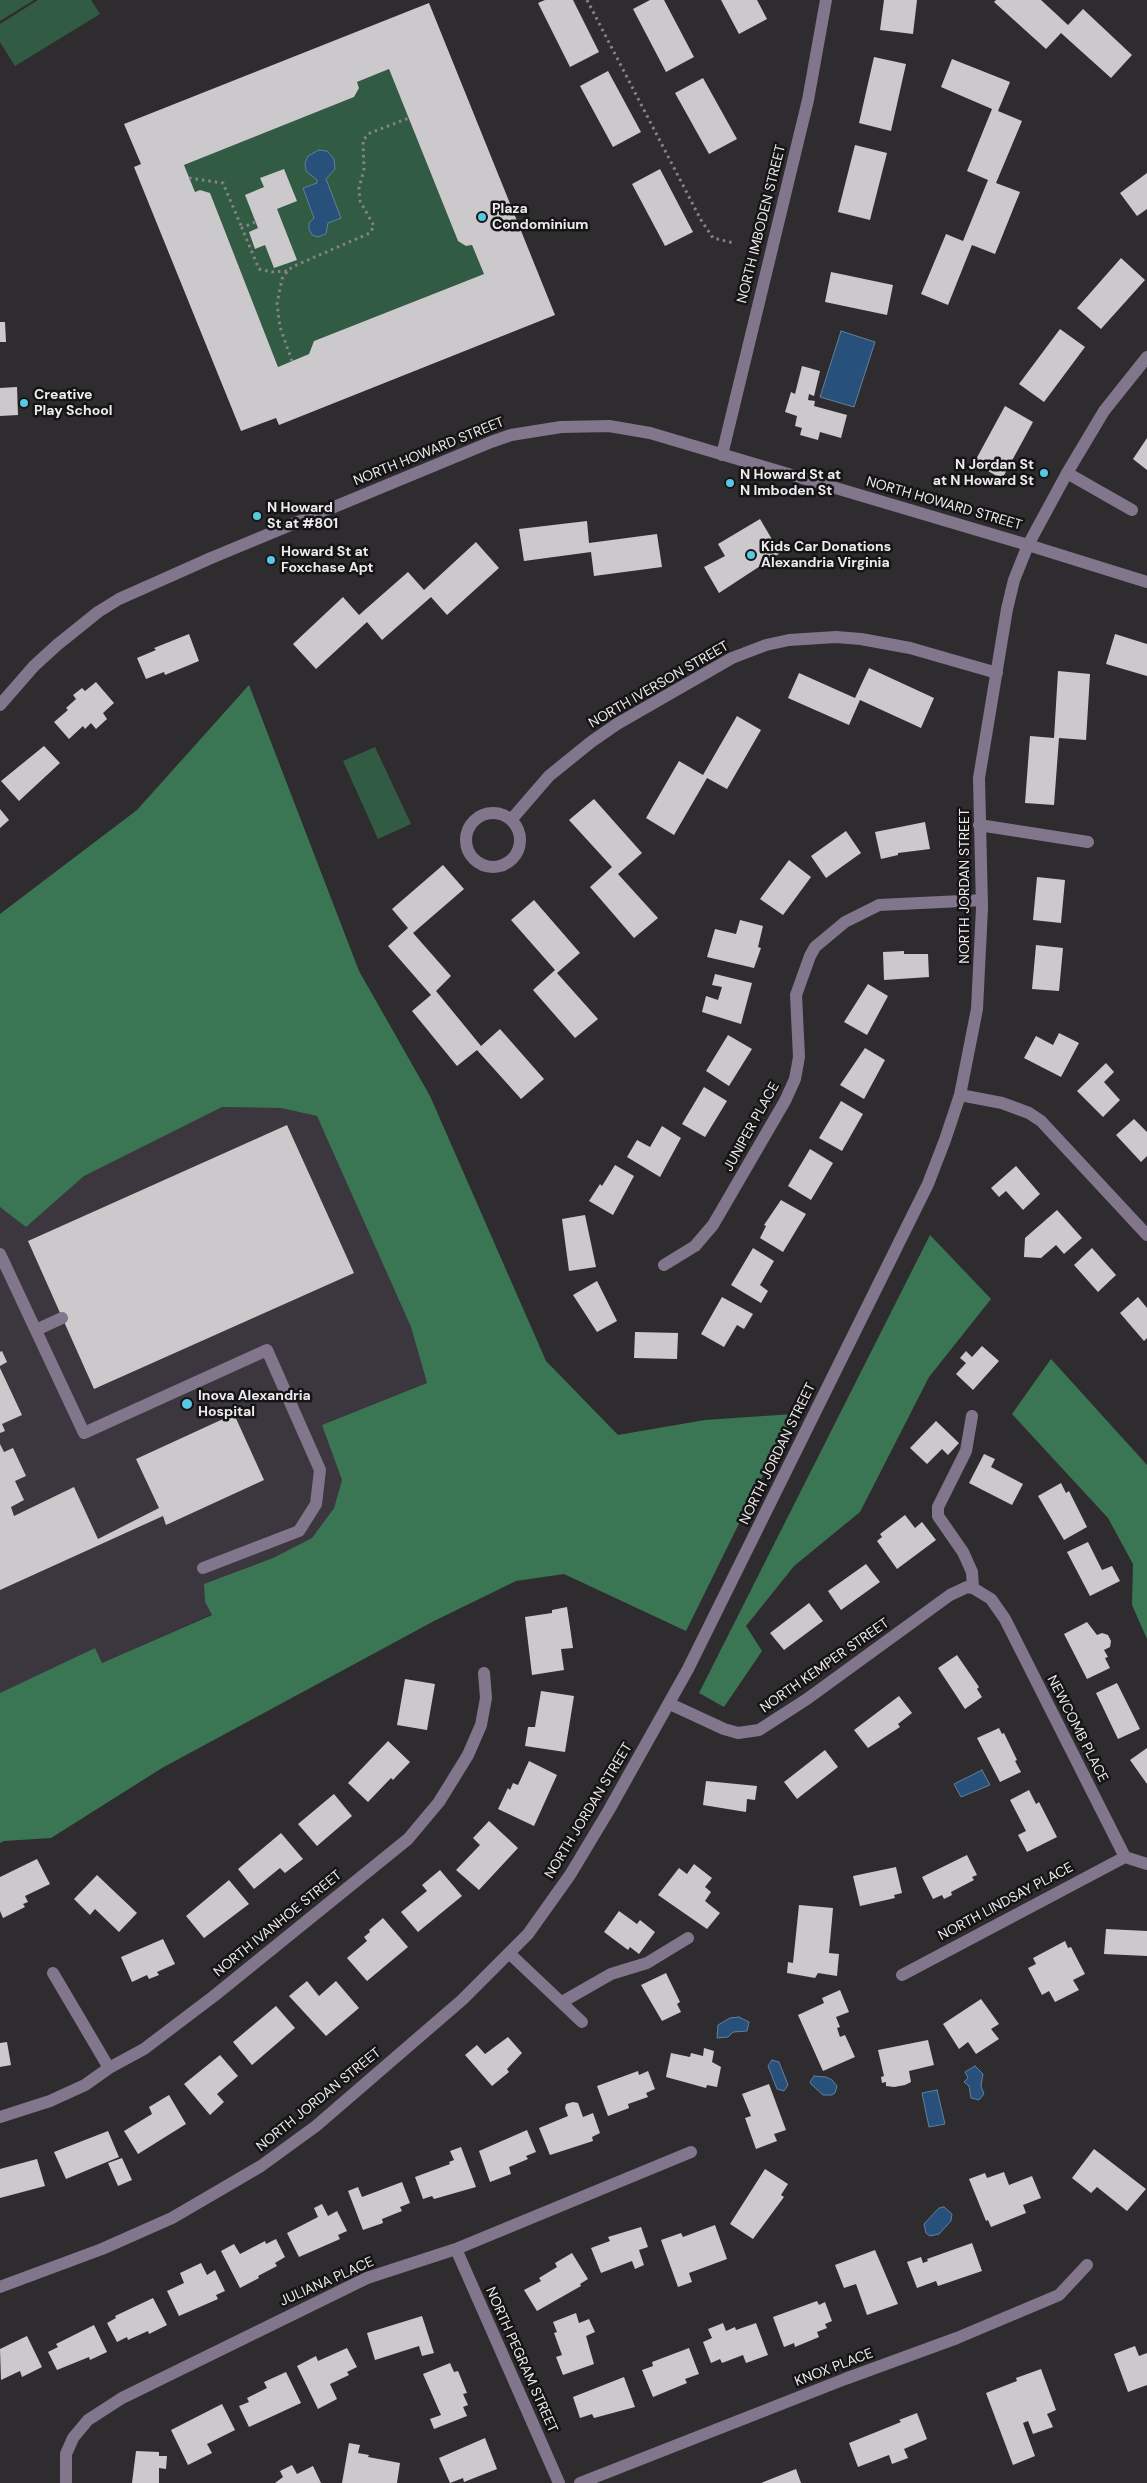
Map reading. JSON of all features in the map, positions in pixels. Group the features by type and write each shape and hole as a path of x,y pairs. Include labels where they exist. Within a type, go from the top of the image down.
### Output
{"street":[{"name":"NORTH IMBODEN STREET","path":"722,455 808,100 826,0"},
{"name":"NORTH JORDAN STREET","path":"0,2287 102,2248 172,2218 261,2166 316,2126 462,2000 528,1934 570,1875 670,1704 928,1184 960,1095 978,1009 982,900 979,778 1007,609 1014,580 1028,545 1067,473 1104,411 1147,357"},
{"name":"NORTH HOWARD STREET","path":"0,705 34,666 57,644 116,600 211,558 511,435 561,427 609,426 650,433 1147,582"},
{"path":"1067,473 1132,510"},
{"name":"NORTH IVERSON STREET","path":"511,820 549,776 591,742 732,658 766,645 789,640 836,637 861,639 910,648 997,673"},
{"path":"488,814 504,816 511,820 519,836 516,854 510,861 494,867 476,861 470,854 466,837 474,821 488,814"},
{"path":"980,825 1088,842"},
{"name":"JUNIPER PLACE","path":"664,1265 695,1246 713,1225 785,1101 795,1079 799,1056 796,995 807,962 815,947 845,922 879,904 982,900"},
{"path":"960,1095 1002,1103 1030,1114 1041,1121 1147,1235"},
{"path":"0,1254 84,1433 267,1350 320,1470 316,1504 299,1531 203,1568"},
{"path":"36,1330 62,1318"},
{"path":"972,1416 966,1451 938,1507 938,1516 963,1552 972,1572 973,1588"},
{"name":"NORTH KEMPER STREET","path":"670,1704 724,1729 738,1732 759,1730 807,1699 950,1595 968,1587 973,1588"},
{"name":"NEWCOMB PLACE","path":"973,1588 989,1597 997,1605 1012,1631 1125,1856"},
{"name":"NORTH IVANHOE STREET","path":"0,2116 50,2101 85,2085 109,2068 144,2049 188,2016 408,1839 456,1778 481,1726 486,1698 484,1673"},
{"path":"1125,1856 1147,1864"},
{"name":"NORTH LINDSAY PLACE","path":"902,1974 1125,1856"},
{"path":"562,2002 611,1974 647,1962 688,1938"},
{"path":"509,1953 582,2022"},
{"path":"53,1973 109,2068"},
{"name":"JULIANA PLACE","path":"66,2483 66,2454 78,2432 88,2420 122,2398 367,2278 456,2250 691,2152"},
{"name":"NORTH PEGRAM STREET","path":"456,2250 560,2483"},
{"name":"KNOX PLACE","path":"580,2483 956,2338 1058,2295 1087,2265"}],"path":[{"path":"588,0 701,220 713,238 734,243"},
{"path":"189,178 223,183 259,269 272,272 288,270 370,233 374,226 360,201 359,188 364,169 363,140 370,133 409,118"},
{"path":"242,228 255,222"},
{"path":"288,270 282,279 277,304 280,327 292,361"}],"shaded area":[{"name":"Inova Alexandria Hospital","path":"222,1107 281,1108 318,1116 411,1327 427,1383 323,1425 342,1480 334,1507 312,1538 273,1558 230,1574 212,1614 102,1663 95,1648 0,1693 0,1207 26,1226 84,1176"}],"green space":[{"path":"0,0 34,0 0,21"},
{"path":"38,0 91,0 100,14 15,66 0,42 0,24"},
{"path":"389,69 458,241 466,246 472,245 484,274 314,341 309,354 278,367 210,194 200,190 195,192 184,165 354,97 359,88 357,82"},
{"path":"249,685 359,971 430,1096 546,1361 618,1435 705,1420 793,1414 686,1631 564,1574 516,1581 434,1621 162,1768 51,1838 4,1841 0,1843 0,1693 95,1648 102,1663 212,1615 205,1602 204,1584 273,1558 312,1538 334,1508 342,1480 322,1425 427,1383 411,1327 317,1116 281,1108 222,1107 84,1176 26,1227 0,1207 0,914 137,810"},
{"path":"375,747 411,824 378,839 343,761"},
{"path":"930,1235 991,1299 929,1377 860,1512 794,1566 746,1626 762,1651 724,1707 699,1693"},
{"path":"1051,1359 1147,1465 1147,1639 1132,1605 1133,1564 1108,1518 1012,1414"}],"water":[{"path":"319,150 327,151 334,159 335,169 326,179 341,218 328,223 326,234 318,237 312,235 309,229 309,223 314,218 303,188 317,183 317,180 306,171 305,163 308,156"},
{"path":"841,331 875,342 854,407 820,397"},
{"path":"982,1770 990,1785 961,1797 954,1784"},
{"path":"739,2017 749,2022 747,2031 733,2032 728,2037 717,2038 718,2025 730,2018"},
{"path":"772,2060 779,2062 788,2085 784,2091 777,2089 768,2066"},
{"path":"975,2066 983,2074 981,2086 984,2094 979,2100 971,2098 969,2086 964,2082 968,2078 965,2072"},
{"path":"814,2076 826,2077 832,2080 837,2086 835,2093 823,2095 810,2082"},
{"path":"937,2090 945,2124 929,2127 922,2093"},
{"path":"944,2207 952,2214 951,2221 939,2234 930,2236 926,2233 924,2224 939,2208"}],"building":[{"path":"545,0 573,0 599,52 570,67 538,3"},
{"path":"650,0 664,0 694,57 666,72 633,9"},
{"path":"721,0 757,0 767,19 739,34"},
{"path":"884,0 917,0 913,34 880,30"},
{"path":"996,0 1041,0 1068,25 1083,9 1132,55 1111,78 1061,33 1046,49 994,2"},
{"name":"Plaza Condominium","path":"429,3 555,315 279,425 276,418 241,431 134,167 141,164 124,124","holes":["389,69 458,241 466,246 472,245 484,274 314,341 309,354 278,367 210,193 200,190 195,192 184,165 354,97 359,88 357,82"]},
{"path":"874,57 906,64 891,131 859,123"},
{"path":"952,59 1010,82 998,111 1022,121 996,183 1020,192 995,254 972,245 948,305 921,294 946,234 963,241 988,180 967,171 992,109 941,87"},
{"path":"608,71 641,132 613,147 580,86"},
{"path":"703,78 737,139 709,154 675,93"},
{"path":"855,145 887,153 870,220 838,212"},
{"path":"284,169 297,201 277,209 297,260 274,268 265,245 255,249 249,232 258,228 245,195 264,187 260,178"},
{"path":"660,169 693,232 665,246 632,184"},
{"path":"1147,173 1147,209 1137,216 1120,193"},
{"path":"1121,258 1145,280 1101,329 1077,308"},
{"path":"831,272 893,285 887,315 825,302"},
{"path":"0,322 5,322 6,342 0,342"},
{"path":"1060,329 1085,347 1044,402 1019,384"},
{"path":"802,366 820,371 814,396 809,394 808,400 815,401 814,406 847,415 841,438 820,432 818,440 800,435 802,428 795,426 797,416 785,412 791,392 795,394"},
{"path":"17,387 18,415 0,416 0,388"},
{"path":"1005,406 1033,422 1002,479 974,463"},
{"path":"1147,438 1147,470 1133,459"},
{"name":"Kids Car Donations Alexandria Virginia","path":"760,519 780,553 719,593 704,567 725,556 718,544"},
{"path":"587,521 589,543 657,534 662,567 594,576 591,552 524,561 519,529"},
{"path":"476,542 499,568 447,615 431,597 382,640 367,622 316,669 293,644 343,597 359,615 408,572 424,590"},
{"path":"189,634 199,661 165,675 164,672 146,679 137,658 156,650 154,648"},
{"path":"1115,634 1147,644 1147,676 1106,664"},
{"path":"869,668 934,698 921,728 860,700 849,725 788,698 799,673 855,698"},
{"path":"1058,671 1090,674 1086,740 1059,738 1054,805 1025,803 1030,736 1054,738"},
{"path":"96,682 114,703 103,713 107,719 96,729 91,723 85,729 83,726 69,739 54,722 68,710 66,708 76,699 73,695 82,688 85,691"},
{"path":"737,716 761,730 727,789 707,778 674,835 646,818 679,761 703,775"},
{"path":"44,746 60,763 19,801 1,781"},
{"path":"594,799 642,853 618,874 658,918 634,938 590,887 612,867 569,820"},
{"path":"0,809 9,820 0,828"},
{"path":"925,822 930,849 898,853 898,855 881,859 875,832"},
{"path":"846,831 861,853 826,878 811,856"},
{"path":"789,860 811,877 783,915 760,899"},
{"path":"443,865 464,889 413,933 451,976 436,991 481,1046 500,1029 544,1079 521,1099 477,1050 457,1066 412,1011 431,995 388,946 408,928 392,909"},
{"path":"1037,877 1065,880 1061,923 1033,920"},
{"path":"534,900 580,953 557,973 598,1019 575,1038 533,990 555,970 511,920"},
{"path":"740,920 763,926 758,947 761,948 754,968 707,957 715,929 736,934"},
{"path":"1036,945 1063,948 1059,991 1032,989"},
{"path":"904,951 904,954 928,954 929,977 884,980 883,952"},
{"path":"715,974 752,983 741,1024 702,1012 706,996 718,1000 722,987 712,985"},
{"path":"868,984 888,996 867,1035 844,1022"},
{"path":"1059,1033 1079,1043 1061,1077 1024,1058 1036,1036 1053,1045"},
{"path":"728,1035 752,1049 729,1086 706,1071"},
{"path":"865,1048 885,1060 864,1099 840,1085"},
{"path":"1106,1063 1114,1072 1104,1082 1120,1100 1103,1117 1077,1091"},
{"path":"704,1087 727,1101 705,1137 682,1124"},
{"path":"841,1101 863,1114 842,1151 819,1138"},
{"path":"1134,1119 1147,1132 1147,1156 1141,1162 1116,1135"},
{"path":"287,1125 354,1273 94,1389 28,1241"},
{"path":"662,1126 681,1138 660,1177 627,1157 637,1140 650,1147"},
{"path":"810,1149 833,1163 811,1200 788,1186"},
{"path":"615,1165 634,1176 613,1215 589,1201 600,1184 602,1186"},
{"path":"1016,1166 1040,1194 1023,1210 1006,1191 999,1197 991,1188"},
{"path":"781,1200 806,1214 783,1252 760,1238 766,1226 764,1225"},
{"path":"1057,1210 1082,1238 1064,1254 1056,1245 1041,1258 1024,1257 1025,1238"},
{"path":"585,1215 596,1267 569,1271 562,1219"},
{"path":"753,1248 774,1261 760,1285 768,1291 761,1303 731,1285"},
{"path":"1092,1248 1116,1275 1098,1292 1074,1265"},
{"path":"597,1281 617,1321 597,1332 573,1295"},
{"path":"722,1297 753,1314 744,1329 737,1325 724,1347 701,1334"},
{"path":"1138,1297 1147,1308 1147,1338 1144,1341 1120,1313"},
{"path":"635,1332 678,1333 677,1359 634,1358"},
{"path":"982,1346 999,1361 973,1390 956,1374 966,1363 960,1358 966,1351 972,1357"},
{"path":"2,1351 7,1362 0,1366 0,1352"},
{"path":"0,1368 22,1415 2,1424 5,1431 0,1433"},
{"path":"234,1414 264,1480 166,1525 163,1516 0,1590 0,1444 4,1452 13,1448 26,1476 15,1481 24,1500 11,1507 14,1516 74,1487 98,1539 159,1508 136,1459"},
{"path":"936,1421 959,1443 948,1455 942,1449 927,1464 910,1448"},
{"path":"984,1454 995,1459 991,1467 1023,1484 1012,1505 969,1483"},
{"path":"1061,1483 1066,1493 1069,1491 1087,1527 1064,1540 1038,1496"},
{"path":"905,1515 915,1528 922,1522 936,1540 897,1569 877,1541 882,1537 880,1534"},
{"path":"1088,1542 1102,1570 1112,1566 1120,1581 1090,1596 1067,1552"},
{"path":"866,1564 880,1582 841,1610 828,1591"},
{"path":"809,1603 823,1621 784,1650 770,1633"},
{"path":"567,1607 573,1648 561,1649 564,1670 532,1675 525,1617 552,1613 552,1610"},
{"path":"1087,1622 1097,1635 1102,1633 1108,1635 1111,1641 1110,1647 1104,1650 1108,1657 1105,1658 1110,1668 1087,1679 1064,1634"},
{"path":"957,1655 979,1687 977,1689 982,1697 965,1709 938,1668"},
{"path":"405,1679 435,1684 427,1730 397,1725"},
{"path":"1117,1683 1140,1729 1118,1739 1096,1693"},
{"path":"541,1691 574,1696 565,1752 525,1746 528,1727 535,1727"},
{"path":"899,1696 912,1713 898,1724 900,1727 868,1748 854,1730"},
{"path":"999,1728 1002,1734 1004,1733 1021,1772 1000,1782 977,1738"},
{"path":"388,1741 410,1762 393,1780 391,1778 368,1802 348,1783"},
{"path":"1147,1748 1147,1784 1130,1760"},
{"path":"825,1750 838,1767 797,1799 784,1782"},
{"path":"529,1761 557,1775 534,1826 498,1809 508,1788 510,1790 513,1783 518,1785"},
{"path":"706,1781 757,1786 755,1800 747,1799 746,1812 703,1805"},
{"path":"1029,1790 1036,1804 1039,1802 1057,1837 1027,1852 1018,1835 1026,1831 1010,1800"},
{"path":"334,1794 352,1816 317,1846 298,1824"},
{"path":"489,1821 518,1848 479,1890 456,1870 480,1845 473,1838"},
{"path":"281,1833 303,1859 285,1873 280,1868 254,1889 238,1869"},
{"path":"967,1855 977,1875 972,1877 974,1880 951,1892 952,1895 944,1899 942,1895 933,1899 922,1877"},
{"path":"37,1859 50,1884 25,1896 28,1902 23,1904 25,1907 3,1918 0,1911 0,1877"},
{"path":"694,1864 712,1878 705,1887 711,1892 705,1901 720,1913 707,1929 658,1895 679,1868 687,1874"},
{"path":"896,1867 902,1893 894,1895 895,1898 860,1906 853,1876"},
{"path":"440,1870 462,1896 418,1932 401,1912 427,1891 422,1885"},
{"path":"97,1875 137,1913 119,1932 95,1909 90,1915 74,1899"},
{"path":"229,1880 249,1904 204,1938 186,1916"},
{"path":"799,1905 833,1908 829,1953 839,1954 837,1976 818,1973 815,1978 787,1973 788,1962 793,1963"},
{"path":"619,1911 637,1924 640,1920 655,1932 639,1954 630,1947 628,1950 604,1932"},
{"path":"383,1918 408,1947 367,1981 347,1958 367,1941 364,1937"},
{"path":"1106,1929 1147,1931 1147,1956 1104,1954"},
{"path":"163,1939 175,1964 157,1972 159,1975 149,1979 147,1975 132,1982 121,1957"},
{"path":"1065,1941 1068,1948 1071,1947 1085,1974 1073,1980 1079,1990 1055,2002 1049,1991 1042,1995 1028,1968 1036,1964 1033,1958"},
{"path":"666,1973 680,2002 677,2004 681,2012 662,2021 641,1985"},
{"path":"307,1981 319,1996 336,1981 359,2008 326,2036 289,1996"},
{"path":"840,1990 849,2012 836,2017 840,2027 837,2028 840,2037 845,2035 855,2057 823,2071 798,2015 824,2003 822,1998"},
{"path":"981,1999 999,2024 991,2029 999,2039 976,2054 968,2042 959,2049 943,2024"},
{"path":"276,2006 295,2028 252,2065 233,2042"},
{"path":"508,2037 522,2053 507,2069 509,2072 492,2086 465,2055 477,2045 485,2054"},
{"path":"928,2040 934,2065 909,2071 911,2082 905,2085 894,2087 886,2086 886,2082 882,2083 881,2077 884,2076 878,2050"},
{"path":"7,2042 11,2065 0,2067 0,2043"},
{"path":"704,2048 714,2051 712,2062 721,2067 717,2087 707,2085 706,2088 666,2077 671,2053 690,2057 691,2053 703,2056"},
{"path":"220,2055 238,2076 217,2094 224,2102 210,2115 184,2084"},
{"path":"638,2071 639,2075 648,2071 655,2089 646,2093 648,2097 628,2104 629,2108 608,2116 597,2086"},
{"path":"769,2084 786,2130 774,2134 777,2141 756,2149 745,2118 751,2116 742,2094"},
{"path":"169,2095 186,2124 138,2154 124,2131 152,2114 149,2107"},
{"path":"578,2103 583,2117 593,2113 600,2133 592,2137 593,2141 550,2155 539,2128 568,2116 565,2108 566,2104"},
{"path":"527,2130 536,2152 526,2156 528,2159 509,2167 511,2174 490,2182 479,2151"},
{"path":"108,2131 119,2157 66,2179 54,2152"},
{"path":"461,2147 476,2187 434,2199 432,2196 423,2199 415,2177 450,2164 449,2162 454,2160 450,2151"},
{"path":"1094,2149 1146,2189 1127,2211 1097,2187 1091,2193 1072,2178"},
{"path":"122,2158 132,2180 118,2186 108,2163"},
{"path":"37,2159 45,2186 0,2198 0,2169"},
{"path":"765,2169 788,2184 781,2195 784,2197 753,2239 730,2224"},
{"path":"1004,2172 1009,2185 1032,2176 1041,2198 1023,2205 1026,2213 991,2227 988,2220 986,2221 969,2179 985,2173 987,2178"},
{"path":"402,2182 410,2203 400,2207 402,2211 382,2219 383,2223 363,2230 348,2191 358,2187 362,2197"},
{"path":"322,2204 328,2216 337,2211 347,2231 338,2235 340,2239 299,2257 287,2233 318,2217 314,2208"},
{"path":"715,2225 727,2259 689,2273 692,2282 678,2287 661,2240 681,2233 683,2237"},
{"path":"641,2227 648,2247 639,2250 644,2265 635,2269 632,2261 601,2273 591,2248 610,2241 608,2237"},
{"path":"276,2239 285,2257 275,2263 277,2266 240,2288 221,2251 234,2244 240,2254 265,2241 266,2244"},
{"path":"972,2243 982,2271 938,2286 936,2281 917,2288 907,2262 921,2257 923,2263 928,2261 927,2259"},
{"path":"875,2250 898,2304 867,2315 856,2284 844,2288 835,2265"},
{"path":"572,2253 588,2279 580,2284 581,2286 537,2311 524,2290 541,2281 539,2278 557,2267 555,2263"},
{"path":"201,2263 207,2275 215,2270 225,2291 216,2295 218,2299 179,2316 167,2291 184,2283 180,2273"},
{"path":"153,2298 167,2325 149,2334 148,2331 128,2340 127,2337 117,2342 107,2323 116,2318 115,2316"},
{"path":"817,2301 819,2305 825,2302 832,2321 825,2324 827,2328 817,2332 819,2337 795,2347 794,2343 784,2347 773,2317"},
{"path":"576,2313 579,2323 589,2319 595,2332 586,2336 594,2364 563,2375 556,2357 562,2355 554,2333 557,2332 553,2322"},
{"path":"422,2316 434,2353 422,2356 419,2346 375,2360 367,2333"},
{"path":"723,2323 726,2331 735,2327 736,2330 756,2323 768,2355 746,2363 743,2355 722,2363 720,2359 711,2363 703,2342 712,2338 708,2329"},
{"path":"94,2325 107,2352 90,2360 89,2357 57,2370 48,2352 58,2347 56,2344"},
{"path":"27,2336 42,2367 22,2377 20,2371 1,2380 0,2349"},
{"path":"1135,2346 1139,2356 1147,2353 1147,2385 1128,2392 1114,2354"},
{"path":"347,2348 357,2367 347,2372 349,2375 330,2384 337,2399 318,2409 297,2366 316,2356 318,2361"},
{"path":"689,2348 699,2374 685,2379 687,2383 653,2397 642,2370 653,2366 652,2362"},
{"path":"450,2363 454,2372 458,2371 467,2393 463,2394 468,2405 463,2407 467,2416 434,2429 430,2419 441,2415 423,2374"},
{"path":"1041,2369 1056,2410 1047,2414 1053,2427 1033,2434 1028,2421 1023,2423 1035,2456 1013,2465 986,2393 1017,2381 1016,2378"},
{"path":"286,2372 301,2403 249,2427 239,2406 249,2402 247,2398 267,2388 264,2382"},
{"path":"624,2377 635,2407 594,2418 592,2414 580,2418 573,2397"},
{"path":"222,2404 235,2430 207,2444 212,2453 188,2465 171,2430"},
{"path":"917,2413 927,2439 904,2449 908,2458 892,2464 889,2455 858,2467 849,2443 901,2422 899,2420"},
{"path":"485,2438 497,2469 464,2482 463,2478 450,2483 439,2458"},
{"path":"349,2443 360,2445 358,2453 369,2455 368,2457 400,2463 397,2483 342,2483"},
{"path":"136,2451 159,2452 159,2456 167,2456 166,2469 159,2468 159,2483 132,2483"},
{"path":"292,2465 297,2474 313,2466 321,2483 275,2483 283,2477 280,2471"},
{"path":"796,2469 801,2483 761,2483"}],"place":[{"name":"Plaza Condominium","path":"482,217"},
{"name":"Creative Play School","path":"24,403"},
{"name":"N Jordan St at N Howard St","path":"1044,473"},
{"name":"N Howard St at N Imboden St","path":"730,483"},
{"name":"N Howard St at #801","path":"257,516"},
{"name":"Kids Car Donations Alexandria Virginia","path":"751,555"},
{"name":"Howard St at Foxchase Apt","path":"271,560"},
{"name":"Inova Alexandria Hospital","path":"187,1404"}]}
